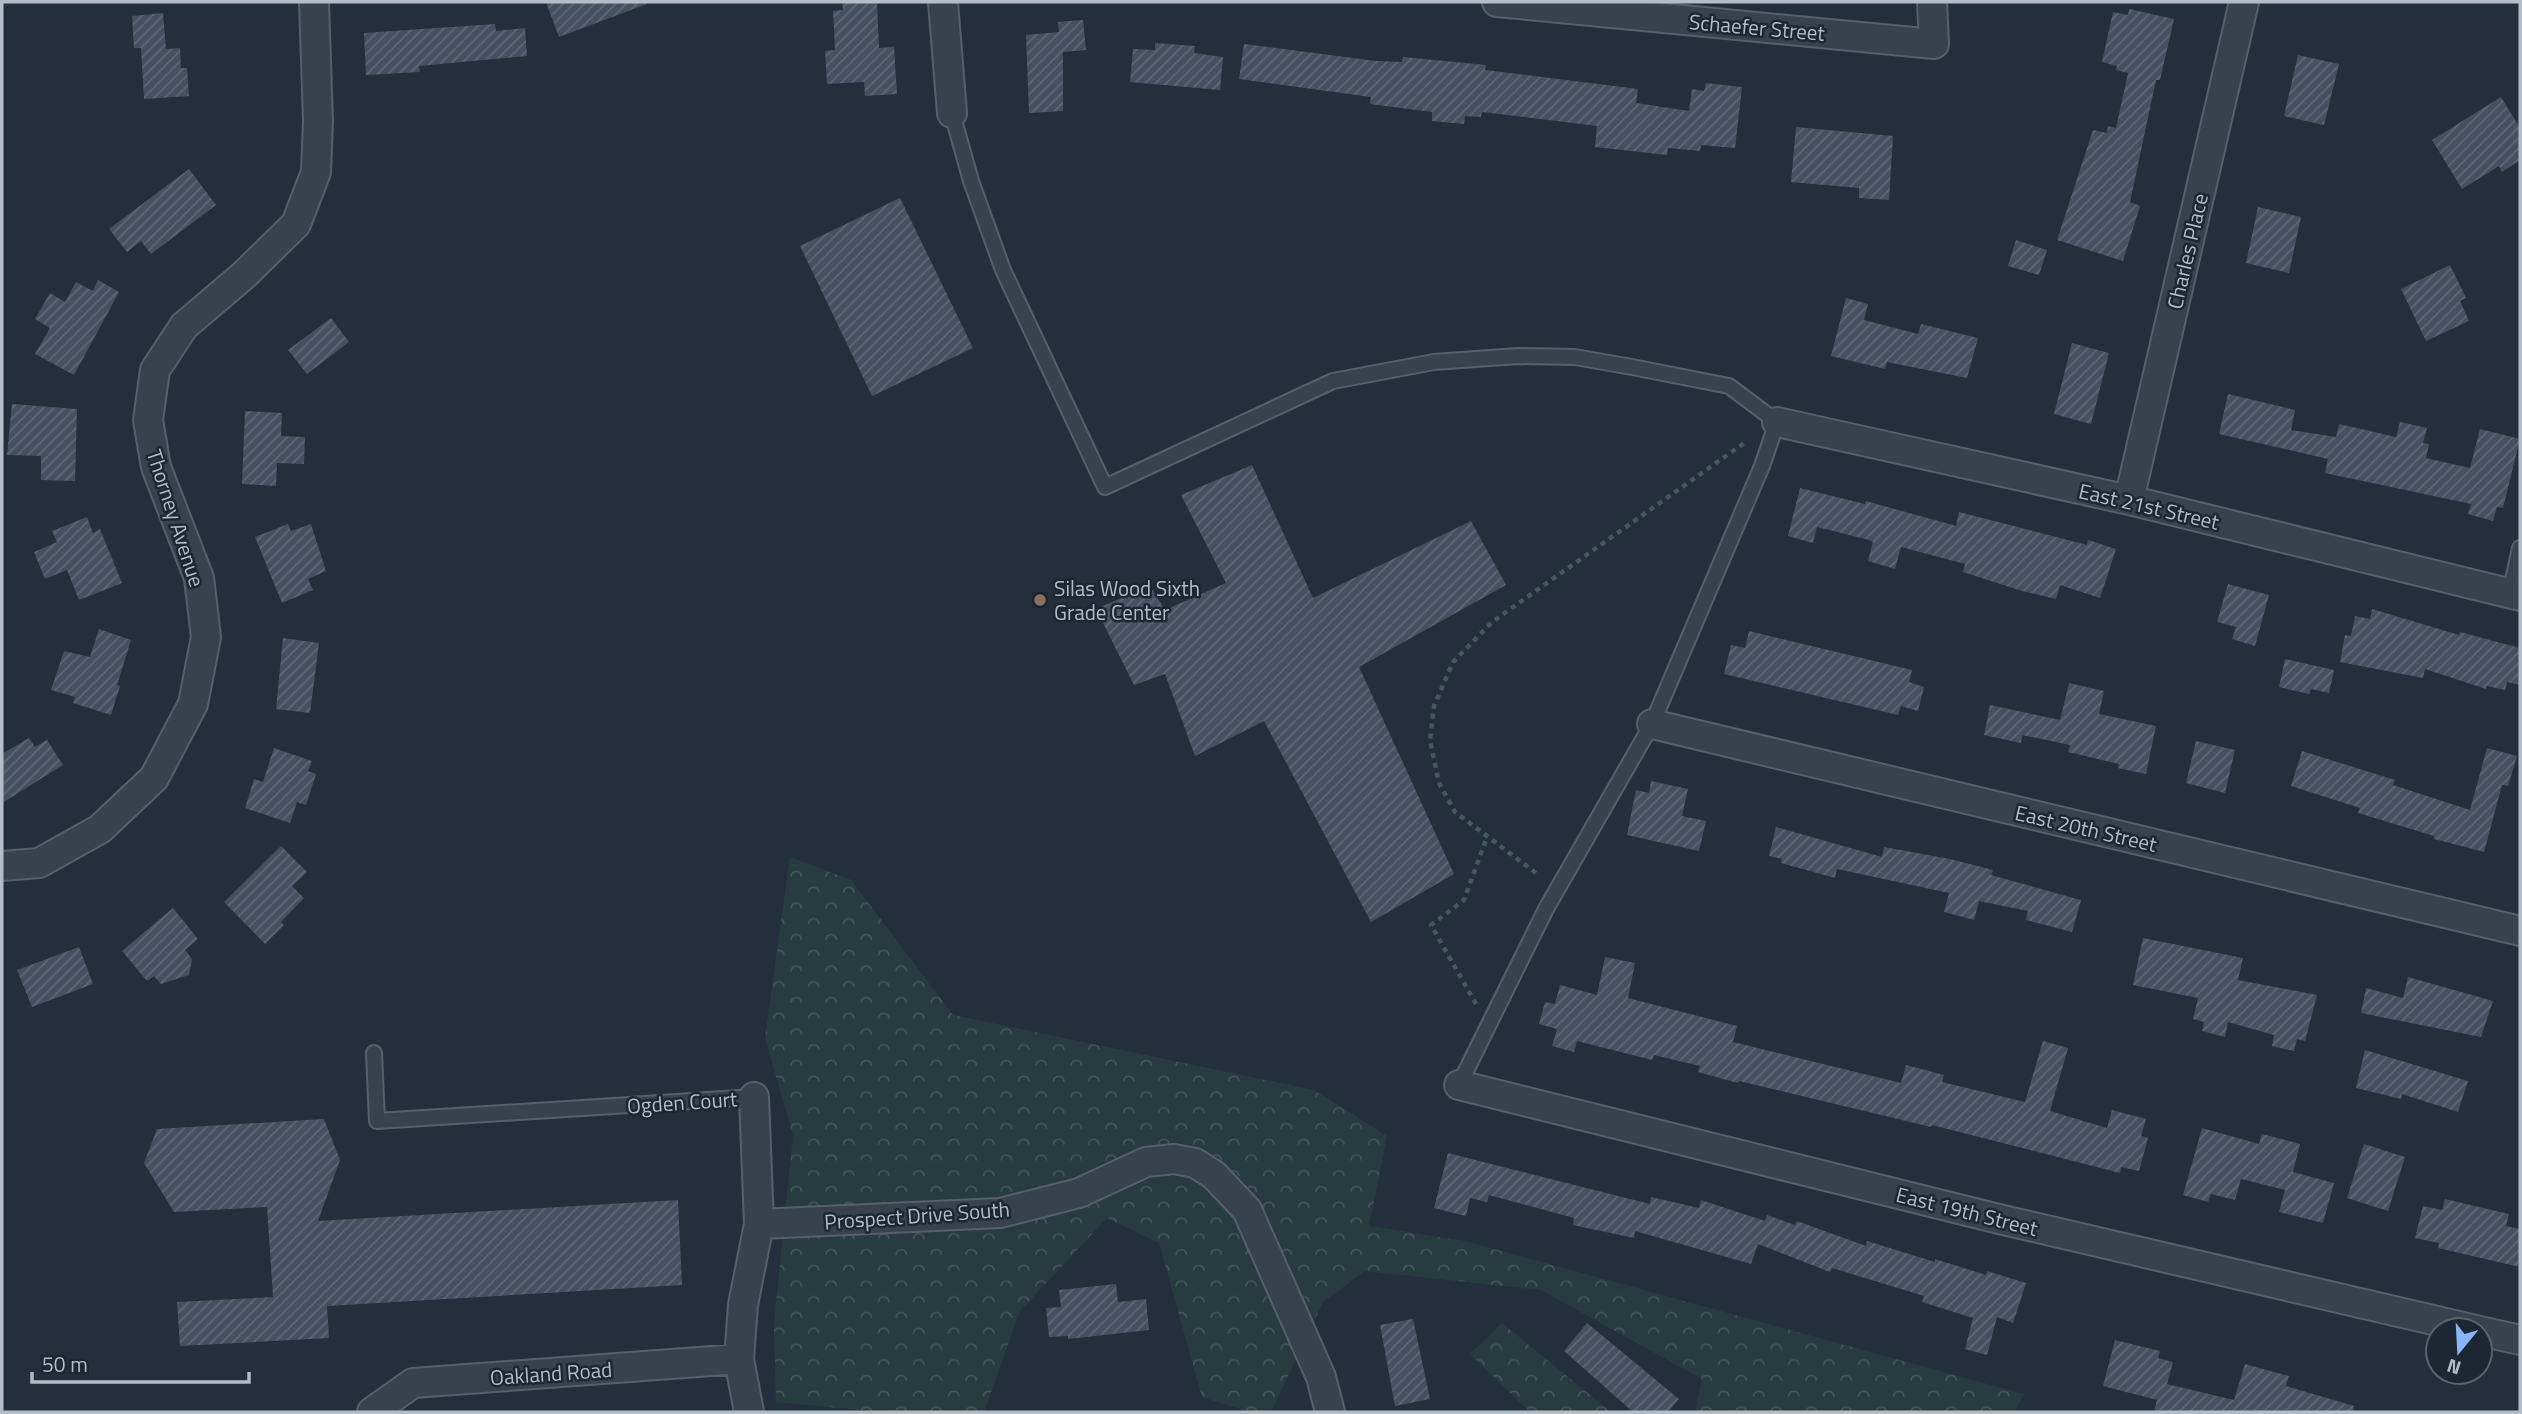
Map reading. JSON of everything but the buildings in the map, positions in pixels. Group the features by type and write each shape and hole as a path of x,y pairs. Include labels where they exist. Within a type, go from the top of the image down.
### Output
{"street":[{"name":"Thorney Avenue","path":"2,866 39,863 100,828 155,778 193,704 206,637 199,578 156,467 148,420 155,370 184,326 244,275 296,224 316,173 314,2"},
{"path":"943,2 952,113"},
{"name":"Schaefer Street","path":"1497,2 1620,8 1934,44 1932,2"},
{"name":"Charles Place","path":"2129,500 2245,2"},
{"name":"East 21st Street","path":"1777,422 2129,500 2515,595"},
{"name":"East 20th Street","path":"1652,724 2520,931"},
{"name":"East 19th Street","path":"1459,1085 1999,1219 2424,1317"},
{"name":"Ogden Court","path":"749,1412 739,1359 743,1306 759,1224 754,1097"},
{"name":"Prospect Drive South","path":"759,1224 1000,1213 1079,1193 1146,1162 1174,1159 1195,1163 1214,1175 1247,1210 1321,1377 1330,1412"},
{"name":"East 19th Street","path":"2494,1334 2520,1340"},
{"name":"Oakland Road","path":"372,1412 413,1383 739,1359"}],"lane":[{"path":"952,113 971,181 1003,270 1105,487 1333,381 1434,362 1518,356 1575,357 1730,386 1777,422 1762,466 1652,724 1546,909 1459,1085"},
{"path":"2515,595 2520,548"},
{"name":"Ogden Court","path":"374,1053 377,1121 754,1097"}],"path":[{"path":"1536,873 1455,811 1439,783 1430,740 1434,706 1453,662 1492,622 1752,438"},
{"path":"1477,1005 1431,925 1464,900 1488,837"}],"green space":[{"path":"790,857 851,880 953,1015 1314,1090 1387,1136 1369,1226 1465,1241 2024,1394 2014,1412 1695,1412 1702,1379 1541,1290 1365,1271 1323,1302 1271,1412 1250,1412 1202,1397 1159,1243 1107,1218 1020,1311 984,1412 881,1412 776,1402 774,1323 793,1135 765,1038"},
{"path":"1502,1323 1611,1412 1530,1412 1470,1354"}],"place":[{"name":"Silas Wood Sixth Grade Center","path":"1040,600"}]}
